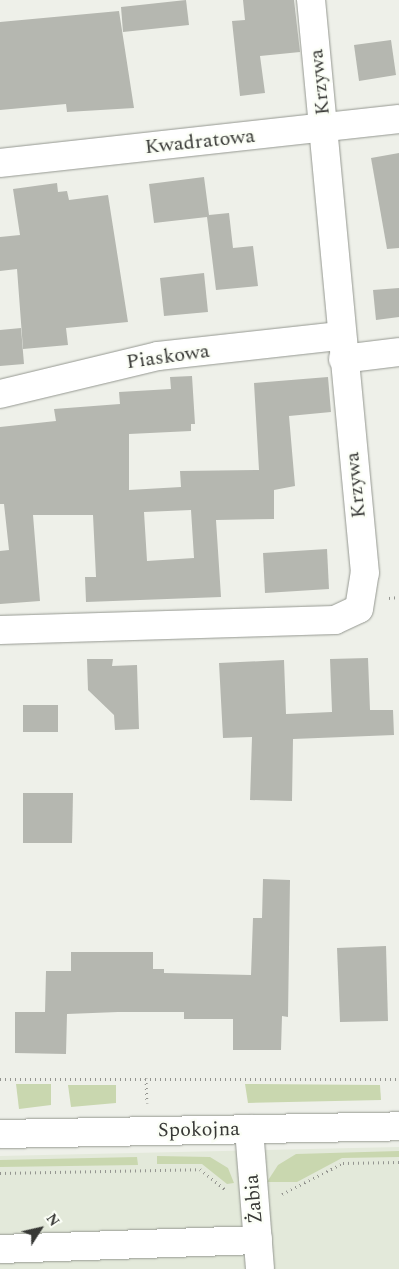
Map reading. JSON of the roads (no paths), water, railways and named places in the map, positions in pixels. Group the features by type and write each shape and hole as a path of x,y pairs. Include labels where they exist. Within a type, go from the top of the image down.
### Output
{"street":[{"name":"Krzywa","path":"0,630 335,620 359,609 364,573 341,348 324,128 311,0"},
{"name":"Kwadratowa","path":"0,163 399,119"},
{"name":"Piaskowa","path":"0,394 158,356 341,348 399,352"},
{"name":"Spokojna","path":"0,1134 399,1126"},
{"name":"Żabia","path":"248,1129 260,1269"},
{"path":"0,1249 258,1240"}]}
